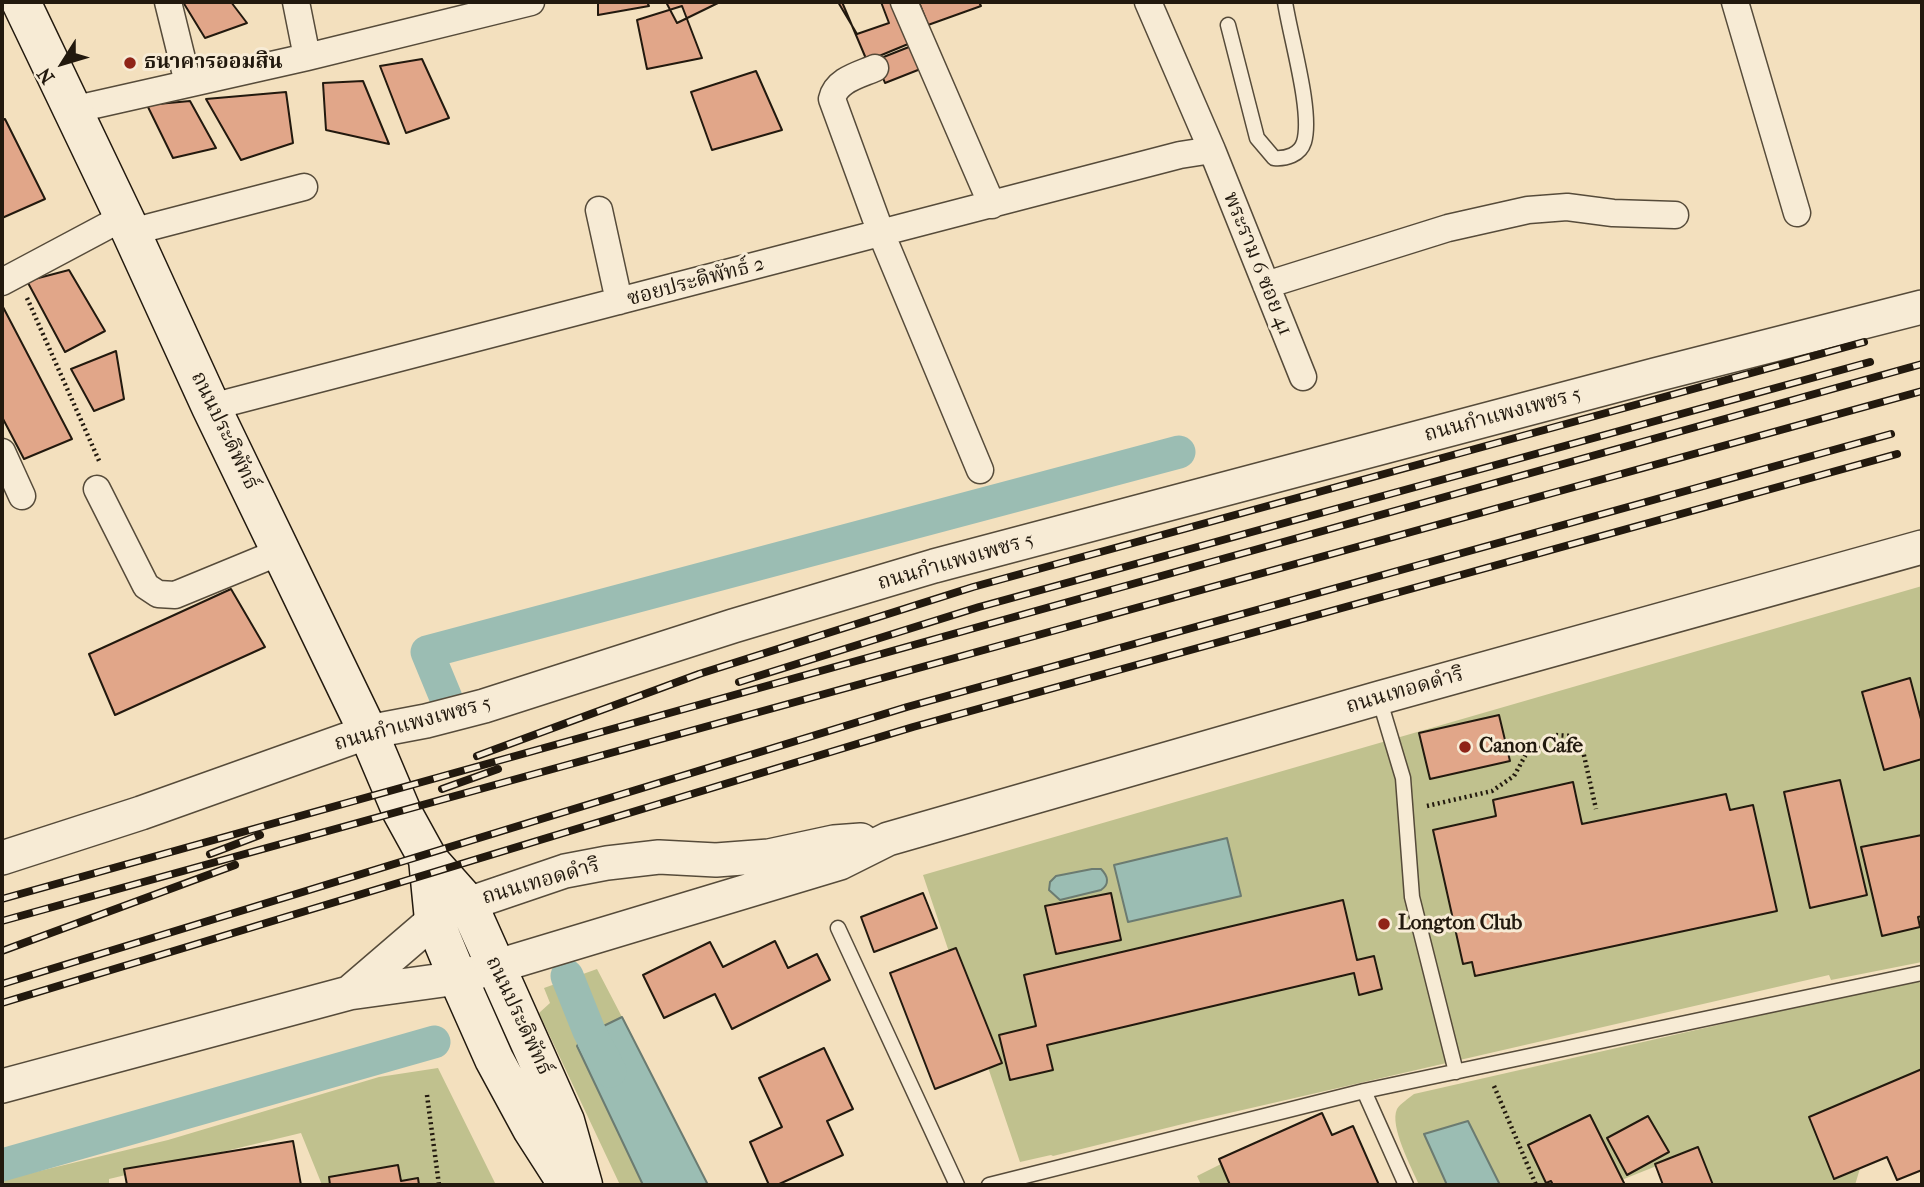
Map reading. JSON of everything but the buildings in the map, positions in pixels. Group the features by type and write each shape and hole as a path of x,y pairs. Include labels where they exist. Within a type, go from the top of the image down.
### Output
{"main road":[{"name":"ถนนประดิพัทธ์","path":"21,2 451,912 494,966 565,1121 583,1185"},
{"name":"ถนนประดิพัทธ์","path":"451,912 458,978 494,1059 532,1129 569,1185"}],"street":[{"path":"168,2 188,83"},
{"path":"296,2 307,57"},
{"path":"72,110 307,57 531,2"},
{"path":"904,2 992,205"},
{"name":"พระราม 6 ซอย 41","path":"1148,2 1212,150 1303,377"},
{"path":"1735,2 1797,213"},
{"path":"875,68 841,83 834,91 832,99 881,233 980,470"},
{"name":"ซอยประดิพัทธ์ 2","path":"211,407 1180,155 1212,150"},
{"path":"9,278 128,224 304,187"},
{"path":"1266,285 1448,228 1528,210 1567,207 1613,213 1675,215"},
{"path":"599,210 619,301"},
{"name":"ถนนกำแพงเพชร 5","path":"2,858 141,813 368,732 484,706 733,626 934,566 1922,307"},
{"path":"2,452 22,496"},
{"path":"98,476 146,586 158,594 174,595 282,551"},
{"name":"ถนนเทอดดำริ","path":"2,1086 349,993 458,978 840,863 888,839 1379,698 1922,547"},
{"name":"ถนนเทอดดำริ","path":"349,993 451,912 565,871 659,857 716,860 769,856 834,842 888,839"}],"lane":[{"path":"1228,25 1257,138 1274,158 1286,159 1304,144 1307,118 1285,2"},
{"path":"1379,698 1403,778 1412,897 1456,1072"},
{"path":"838,928 957,1185"},
{"path":"989,1185 1364,1091 1922,974"},
{"path":"1364,1091 1406,1185"}],"path":[{"path":"9,278 98,476"},
{"path":"1406,811 1492,791 1514,776 1525,756 1554,735 1572,736 1583,751 1596,809"},
{"path":"1485,1066 1536,1185"},
{"path":"427,1095 439,1185"}],"green space":[{"name":"Longton Club","path":"1922,586 1922,962 1831,980 1829,975 1020,1162 923,875"},
{"path":"597,969 622,1017 577,1047 643,1185 620,1185 539,1013 550,1003 544,988"},
{"path":"1916,980 1922,984 1922,1149 1864,1155 1855,1185 1698,1185 1684,1155 1609,1185 1500,1185 1481,1147 1424,1134 1447,1185 1419,1185 1396,1126 1397,1109 1414,1094"},
{"path":"438,1068 496,1185 322,1185 301,1133 109,1179 109,1185 2,1185 2,1180 168,1140 379,1077"},
{"path":"1221,1164 1230,1185 1201,1185 1197,1176"}],"water":[{"path":"1227,838 1241,896 1128,922 1114,865"},
{"path":"1101,869 1106,877 1107,883 1101,890 1060,900 1049,890 1050,882 1056,876"},
{"path":"622,1017 708,1185 643,1185 577,1046 583,1036"},
{"path":"1468,1121 1500,1185 1447,1185 1424,1134"}],"waterway":[{"path":"446,698 427,652 1179,452"},
{"path":"567,976 589,1031 610,1071"},
{"path":"2,1165 434,1042"}],"railway":[{"path":"477,756 699,674 973,587 1864,342"},
{"path":"739,682 979,607 1870,362"},
{"path":"2,899 1922,364"},
{"path":"2,921 1922,391"},
{"path":"2,984 907,707 1891,434"},
{"path":"2,1003 913,727 1897,454"},
{"path":"442,789 498,769"},
{"path":"210,854 260,835"},
{"path":"2,951 235,865"}],"place":[{"name":"ธนาคารออมสิน","path":"130,63"},
{"name":"Canon Cafe","path":"1465,747"},
{"name":"Longton Club","path":"1384,924"}]}
